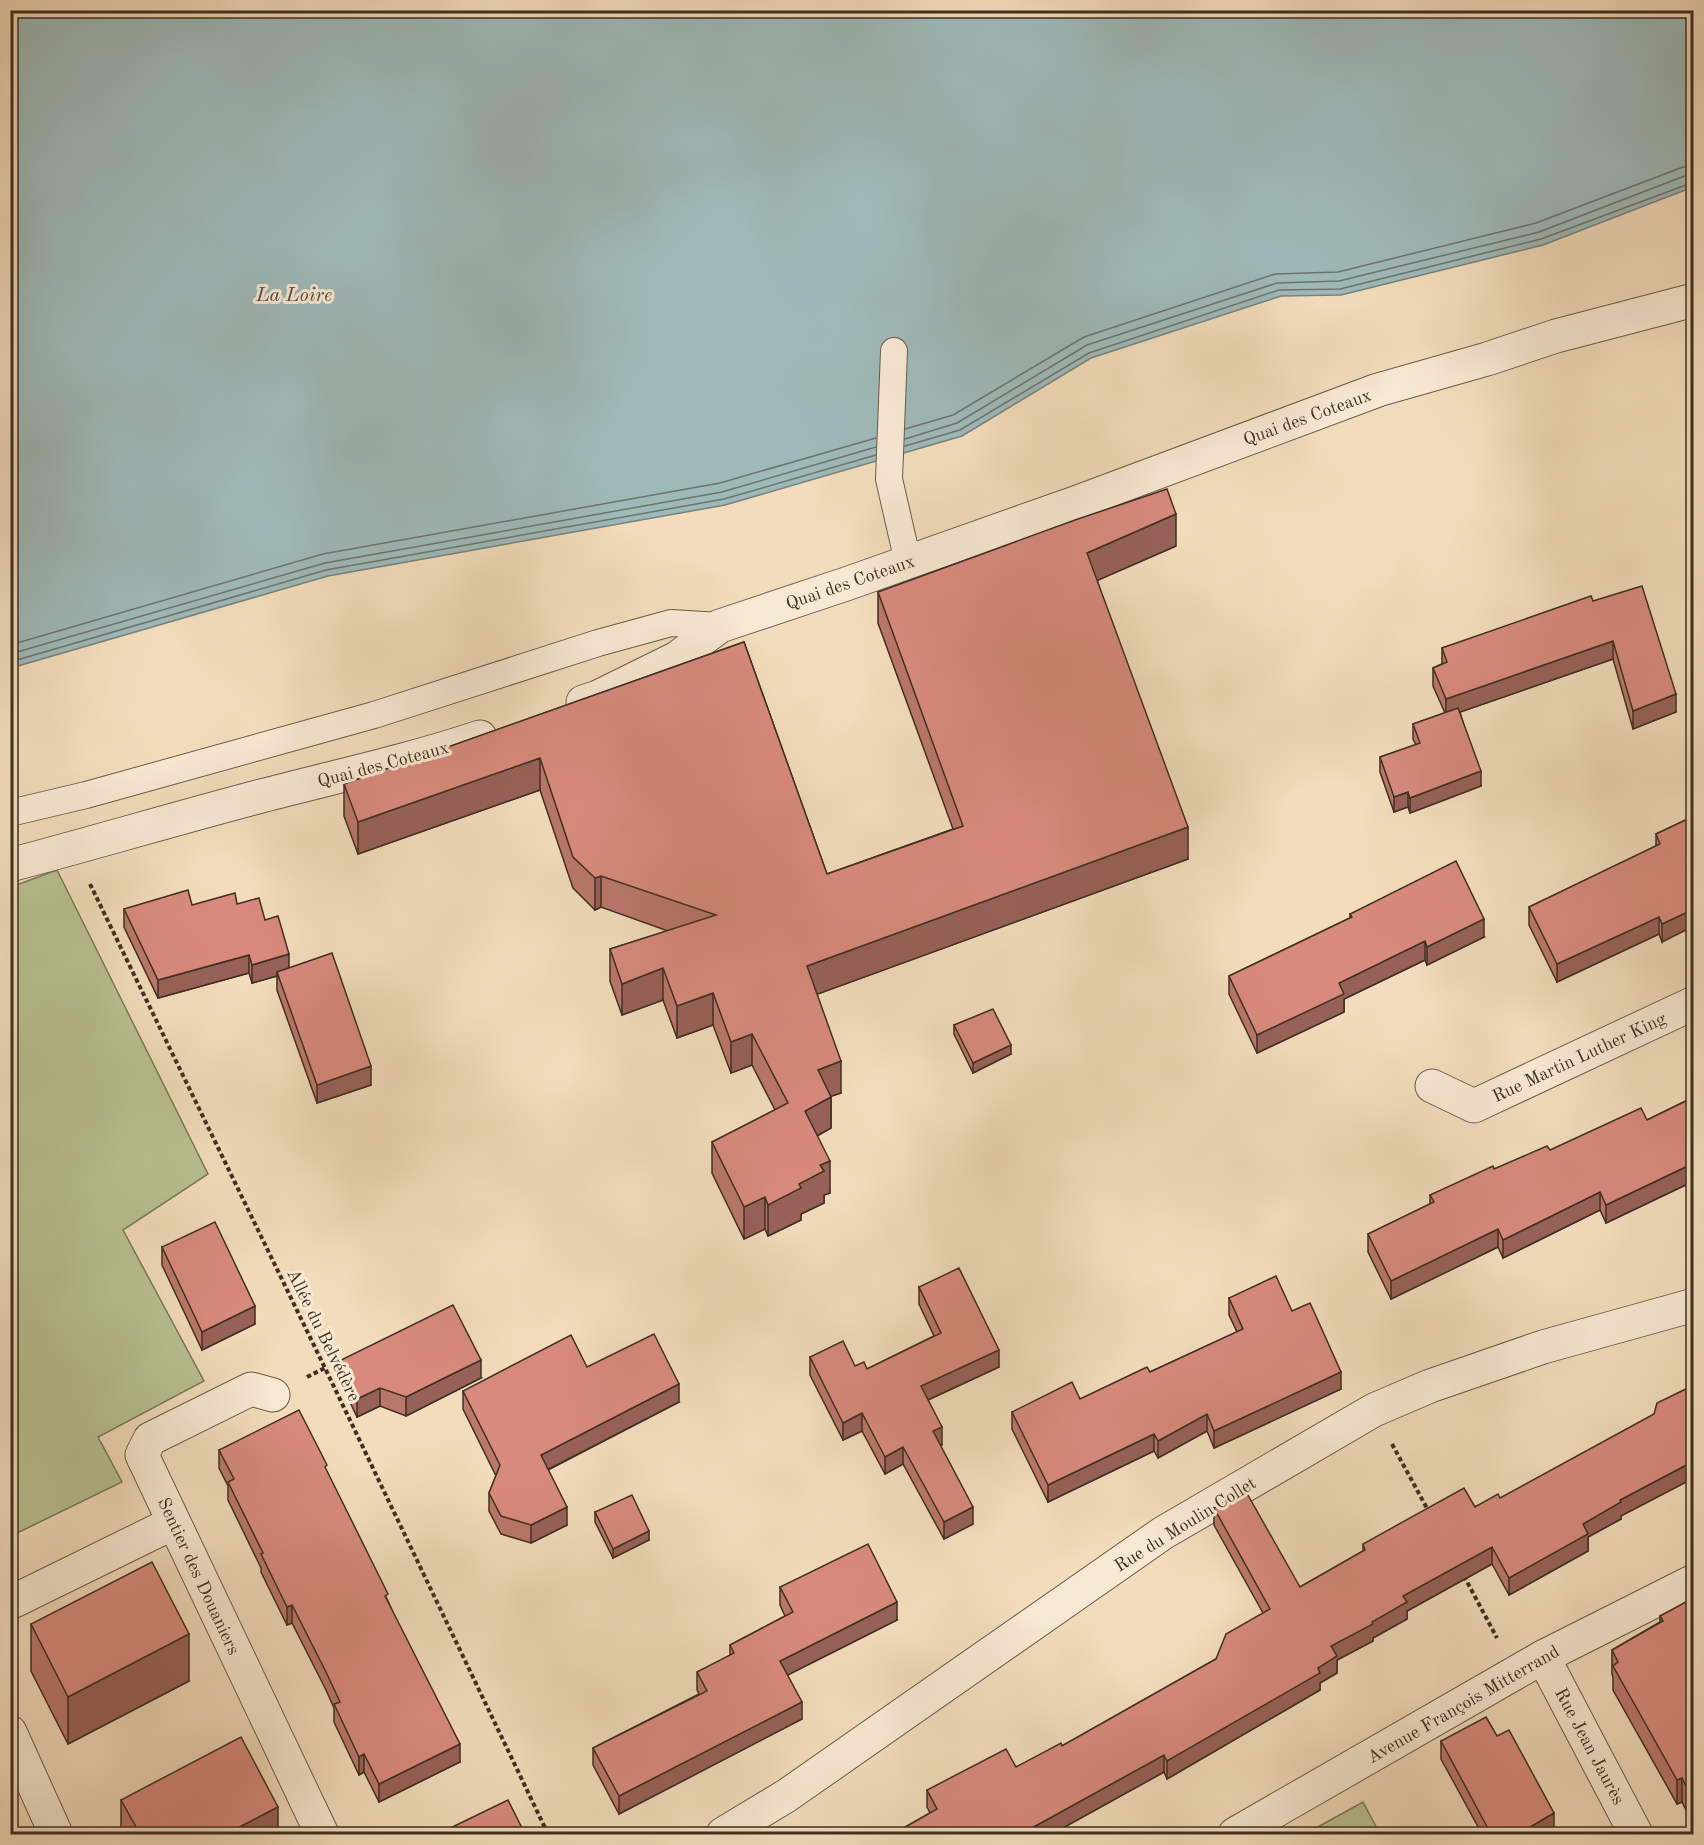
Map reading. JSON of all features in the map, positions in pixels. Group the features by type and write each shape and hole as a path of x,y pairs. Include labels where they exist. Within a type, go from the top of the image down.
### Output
{"street":[{"name":"Quai des Coteaux","path":"556,711 598,697 677,658 720,626 1075,503 1378,390 1487,359 1556,336 1694,300"},
{"name":"Quai des Coteaux","path":"10,865 261,796 437,751 502,729"},
{"name":"Rue Martin Luther King","path":"1432,1086 1474,1106 1694,1004"},
{"name":"Rue du Moulin Collet","path":"723,1834 786,1796 1163,1533 1374,1410 1430,1386 1543,1347 1694,1305"},
{"name":"Sentier des Douaniers","path":"273,1395 251,1389 150,1439 142,1455 322,1834"},
{"path":"10,1603 173,1522"},
{"name":"Avenue François Mitterrand","path":"1235,1834 1529,1665 1694,1581"},
{"name":"Rue Jean Jaurès","path":"1529,1665 1636,1834"},
{"path":"10,1732 57,1834"}],"lane":[{"path":"894,351 889,479 908,562"},
{"path":"10,813 86,795 374,715 598,643 671,623 720,626"}],"path":[{"name":"Allée du Belvédère","path":"72,848 548,1834"},
{"path":"1374,1410 1431,1516"},
{"path":"1459,1568 1529,1665"}],"green space":[{"path":"57,870 208,1174 123,1230 204,1381 98,1437 122,1482 11,1536 11,887"},
{"path":"1363,1802 1380,1834 1305,1834"}],"water":[{"name":"La Loire","path":"11,11 1693,11 1693,187 1543,245 1341,295 1281,296 1091,358 962,436 725,505 328,576 11,668"}],"building":[{"path":"1167,489 1176,514 1087,553 1188,827 807,966 841,1061 818,1070 831,1097 805,1111 830,1161 820,1165 824,1171 799,1184 801,1188 768,1205 765,1197 744,1207 712,1142 788,1103 752,1034 731,1042 713,993 677,1006 663,968 622,984 610,949 716,915 601,876 595,878 573,857 540,758 358,822 344,784 744,642 827,874 963,826 878,592"},
{"path":"1642,586 1676,694 1633,711 1613,641 1446,699 1433,668 1447,662 1442,648 1591,596 1593,601"},
{"path":"1458,708 1481,771 1410,798 1408,792 1394,797 1380,757 1420,743 1413,724"},
{"path":"1694,816 1694,909 1662,924 1659,917 1557,964 1529,907 1660,844 1656,834"},
{"path":"1456,861 1484,919 1427,947 1425,941 1339,983 1344,994 1257,1035 1229,976 1352,917 1350,914"},
{"path":"188,890 192,905 235,893 237,904 259,898 265,920 278,916 289,954 252,965 249,955 158,980 124,909"},
{"path":"332,953 371,1066 317,1085 277,972"},
{"path":"993,1009 1011,1045 973,1063 954,1025"},
{"path":"1694,1097 1694,1163 1606,1205 1600,1192 1503,1240 1498,1229 1391,1281 1368,1234 1434,1202 1430,1195 1493,1166 1494,1169 1547,1146 1550,1150 1641,1108 1647,1120"},
{"path":"215,1222 255,1306 202,1332 162,1247"},
{"path":"959,1268 999,1350 921,1386 942,1427 933,1431 973,1507 944,1522 903,1447 885,1457 862,1413 843,1423 810,1357 843,1341 855,1366 864,1362 867,1369 941,1333 919,1287"},
{"path":"1276,1276 1292,1311 1310,1303 1341,1372 1214,1431 1207,1414 1158,1441 1154,1434 1048,1485 1012,1412 1072,1382 1080,1399 1147,1367 1150,1372 1243,1329 1229,1298"},
{"path":"453,1305 481,1360 406,1397 380,1388 357,1399 339,1361"},
{"path":"654,1334 679,1384 541,1455 567,1507 531,1525 501,1516 489,1493 500,1465 463,1391 571,1335 587,1367"},
{"path":"1694,1385 1694,1461 1620,1500 1621,1502 1583,1524 1588,1534 1509,1578 1492,1547 1403,1596 1407,1602 1372,1622 1373,1624 1331,1646 1337,1656 1318,1668 1320,1673 1167,1761 1164,1755 1021,1834 893,1834 937,1809 927,1790 1006,1749 1016,1767 1061,1743 1062,1746 1216,1659 1226,1634 1270,1609 1214,1508 1245,1490 1300,1587 1365,1550 1363,1544 1464,1488 1475,1507 1498,1494 1500,1498 1654,1414 1657,1403"},
{"path":"299,1410 388,1594 385,1596 460,1744 379,1784 364,1754 359,1757 334,1704 340,1702 326,1672 292,1605 287,1607 261,1554 263,1553 228,1482 234,1479 219,1450"},
{"path":"632,1495 649,1531 613,1549 595,1512"},
{"path":"868,1544 897,1602 780,1661 802,1702 619,1796 593,1748 707,1691 697,1672 734,1653 730,1645 793,1612 780,1587"},
{"path":"152,1562 189,1634 68,1697 31,1624"},
{"path":"1693,1598 1694,1795 1691,1796 1682,1778 1677,1780 1613,1666 1618,1662 1612,1650 1663,1621 1660,1616"},
{"path":"1486,1717 1497,1736 1509,1730 1554,1813 1530,1827 1534,1834 1491,1834 1441,1741"},
{"path":"241,1737 278,1807 226,1834 140,1834 121,1800"},
{"path":"508,1800 525,1834 438,1834"},
{"path":"10,1816 20,1834 10,1834"}]}
